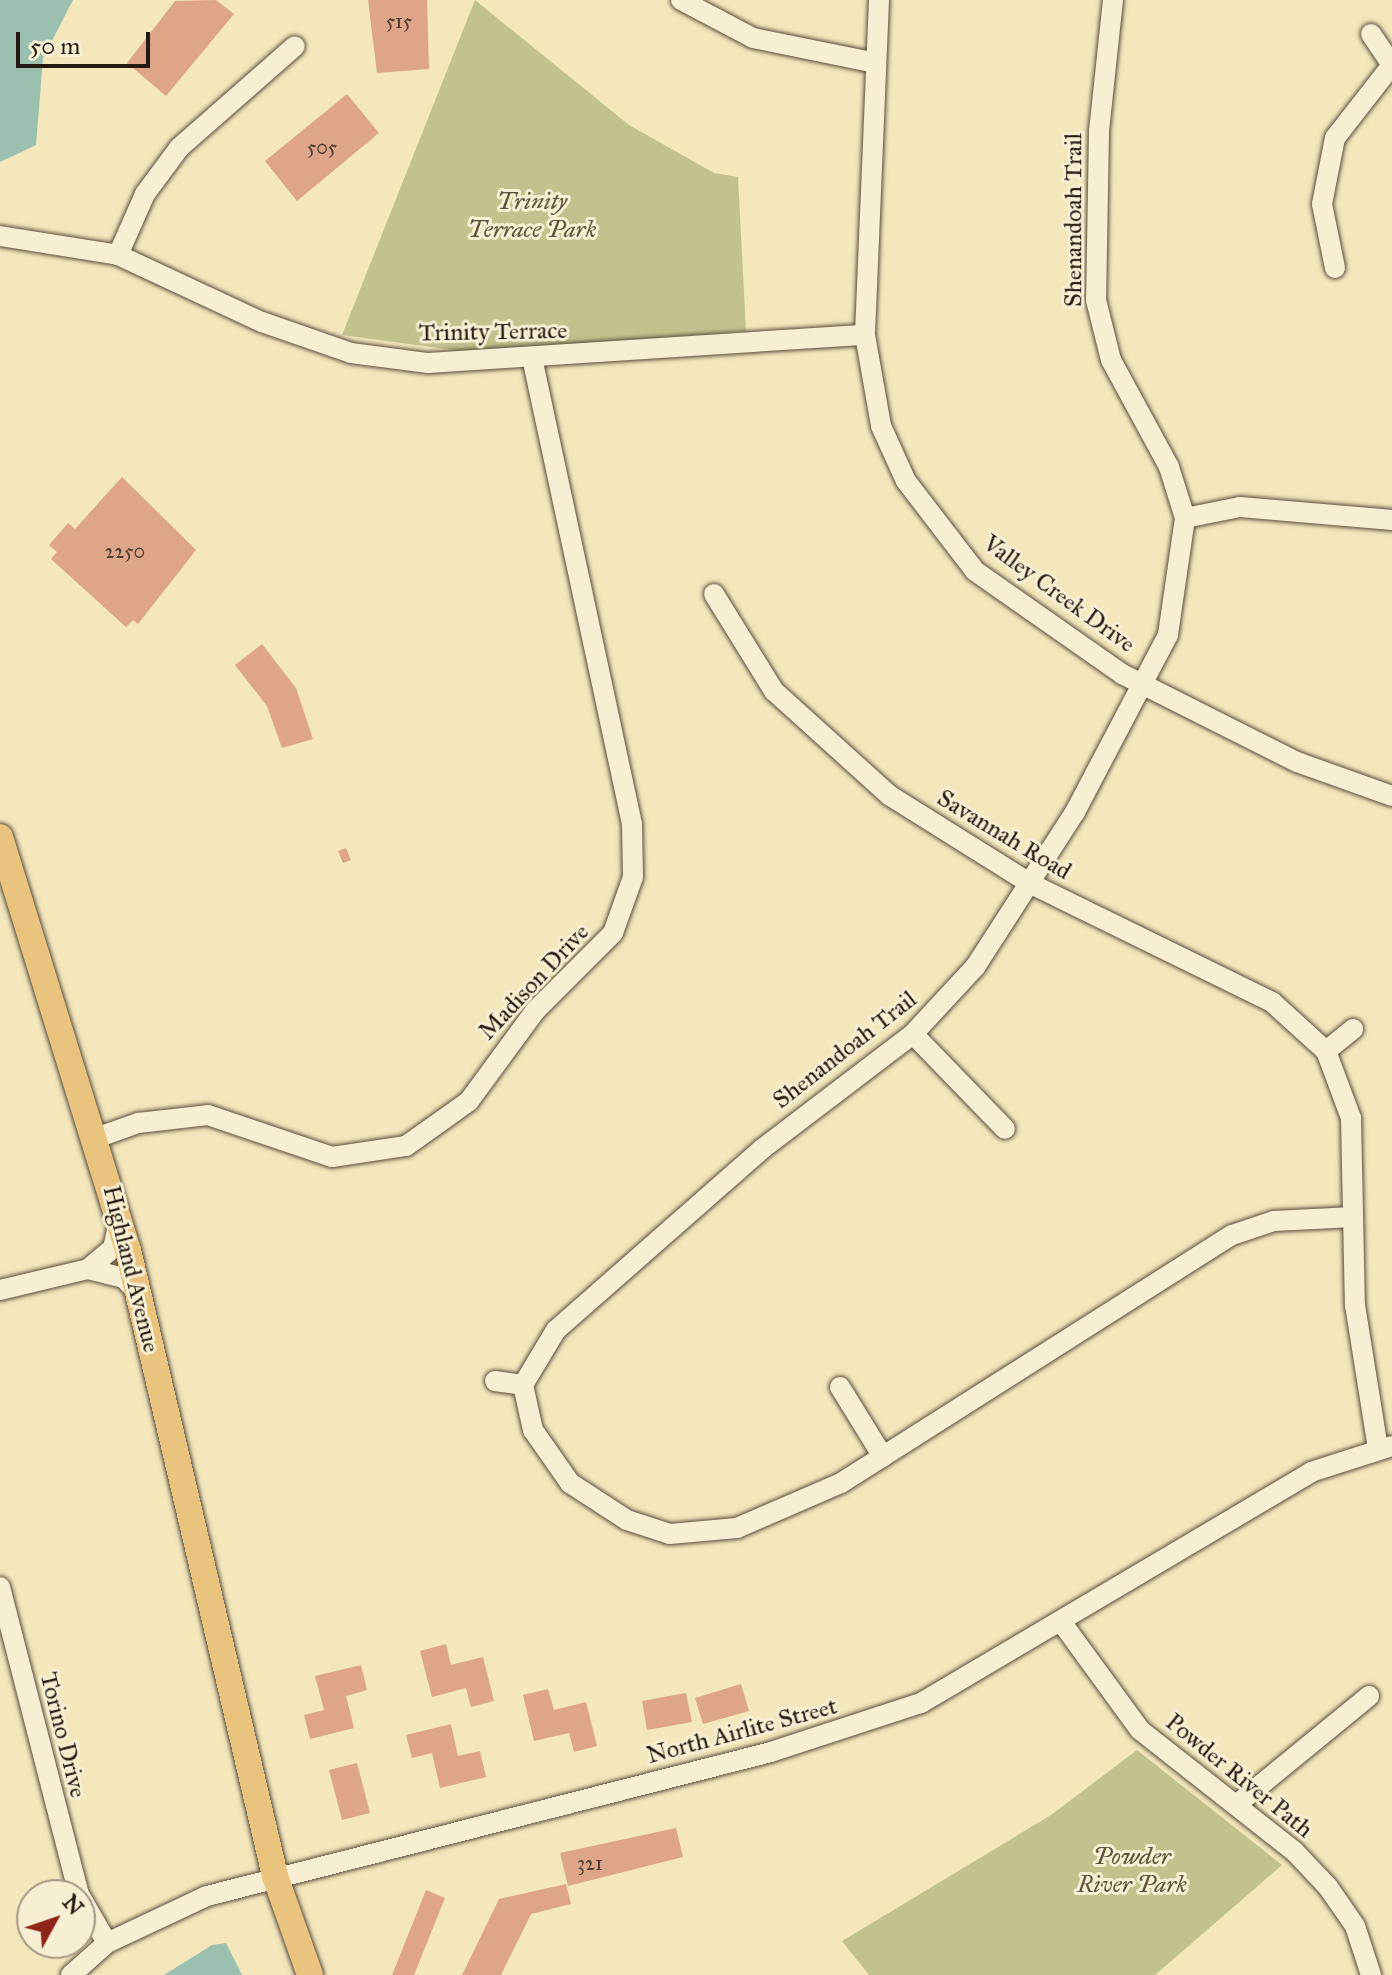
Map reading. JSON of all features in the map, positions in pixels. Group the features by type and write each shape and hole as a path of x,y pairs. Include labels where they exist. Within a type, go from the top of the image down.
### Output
{"main road":[{"name":"Highland Avenue","path":"0,837 119,1219 275,1876 310,1975"}],"street":[{"path":"681,0 753,38 871,62"},
{"name":"Valley Creek Drive","path":"879,0 871,62 865,335 881,426 938,528 999,589 1142,685 1297,762 1392,796"},
{"name":"Shenandoah Trail","path":"523,1385 538,1351 576,1311 762,1149 913,1034 975,967 1031,884 1142,685 1178,598 1185,518 1169,467 1111,360 1096,300 1099,132 1113,0"},
{"path":"1335,268 1322,204 1335,138 1392,65 1371,34"},
{"path":"118,255 145,194 179,148 295,46"},
{"name":"Trinity Terrace","path":"0,236 118,255 262,322 351,353 428,363 533,361 865,335"},
{"name":"Madison Drive","path":"96,1138 138,1123 208,1115 318,1154 406,1146 462,1108 535,1011 613,933 633,877 632,824 533,361"},
{"path":"1185,518 1240,507 1392,520"},
{"name":"Savannah Road","path":"714,594 742,650 810,730 889,795 1031,884 1247,987 1297,1019 1326,1051 1351,1118 1362,1381 1385,1448"},
{"path":"1326,1051 1353,1029"},
{"path":"913,1034 1005,1129"},
{"path":"495,1381 523,1385 533,1430 570,1483 627,1520 670,1534 761,1519 883,1457 1232,1235 1274,1221 1353,1217"},
{"path":"0,1290 88,1269 113,1248 119,1219"},
{"path":"88,1269 124,1278 138,1293"},
{"path":"840,1387 883,1457"},
{"name":"North Airlite Street","path":"71,1975 107,1943 207,1896 841,1732 934,1696 1062,1623 1178,1546 1311,1472 1385,1448"},
{"name":"Torino Drive","path":"0,1587 76,1879"},
{"name":"Powder River Path","path":"1062,1623 1140,1730 1236,1805 1328,1887 1355,1926 1371,1975"},
{"path":"1236,1805 1369,1696"},
{"name":"Torino Drive","path":"96,1924 107,1943"}],"green space":[{"name":"Trinity Terrace Park","path":"475,0 629,125 714,173 738,177 746,331 469,352 342,335"},
{"name":"Powder River Park","path":"1137,1750 1282,1865 1155,1975 869,1975 842,1941 1051,1815"}],"shaded area":[{"path":"0,0 73,0 43,58 36,145 0,162"},
{"path":"226,1943 242,1975 164,1975 212,1945"}],"building":[{"path":"216,0 234,14 166,96 127,63 175,1"},
{"path":"368,0 427,0 429,69 377,73"},
{"path":"347,94 379,133 297,201 265,161"},
{"path":"122,477 196,550 138,624 133,620 126,627 51,559 57,552 49,545 68,523 75,529"},
{"path":"262,644 296,688 313,739 282,748 267,706 235,665"},
{"path":"346,848 351,860 343,863 338,851"},
{"path":"446,1644 451,1665 483,1657 494,1701 471,1707 466,1688 432,1697 420,1651"},
{"path":"361,1665 367,1690 346,1696 354,1728 310,1739 304,1715 324,1710 315,1676"},
{"path":"741,1684 749,1711 703,1724 695,1698"},
{"path":"548,1689 554,1710 586,1702 597,1746 574,1752 569,1733 534,1741 523,1695"},
{"path":"686,1693 692,1722 647,1730 642,1701"},
{"path":"451,1724 458,1756 480,1751 486,1777 440,1788 432,1753 412,1758 406,1735"},
{"path":"357,1763 370,1813 342,1820 329,1770"},
{"path":"676,1828 683,1857 568,1886 560,1853"},
{"path":"566,1884 571,1904 531,1914 501,1975 462,1975 499,1899"},
{"path":"426,1890 445,1898 414,1975 392,1975"}]}
